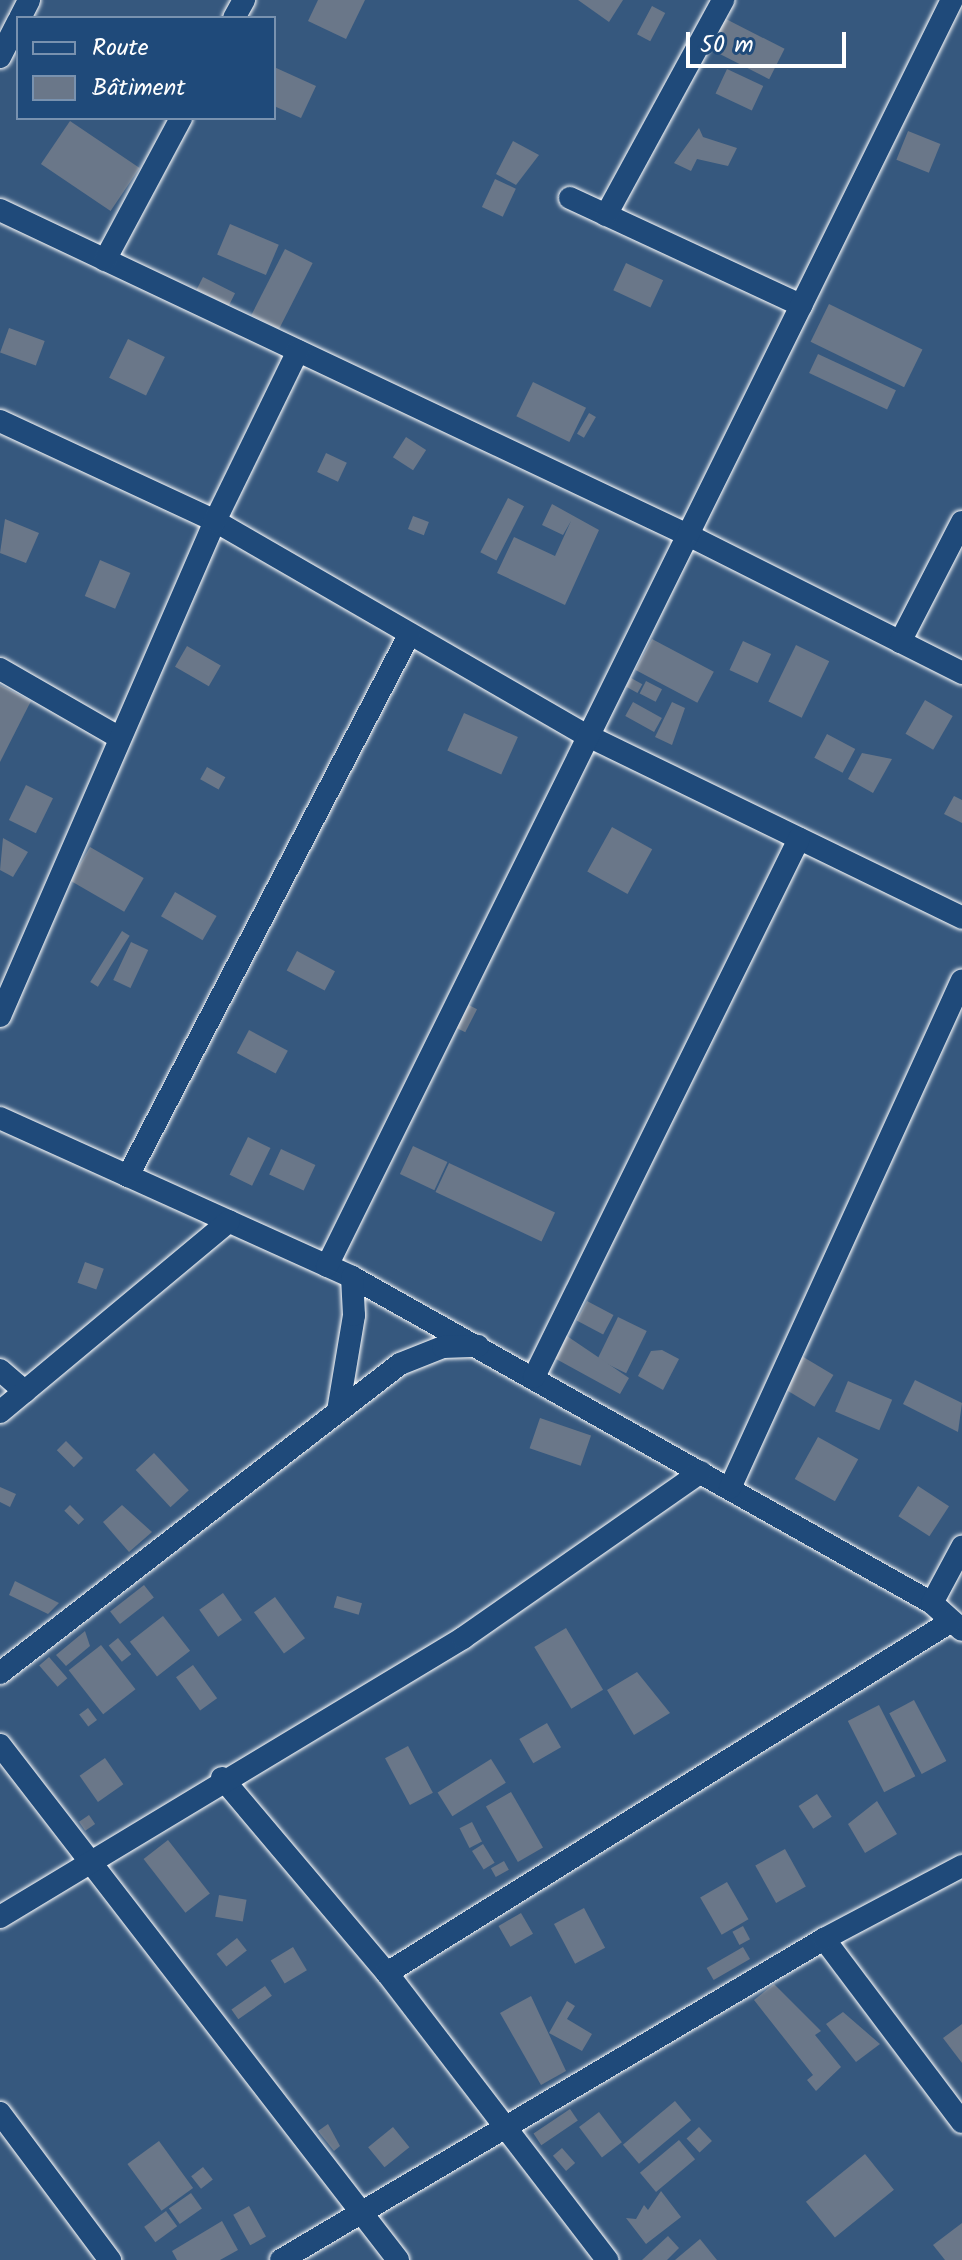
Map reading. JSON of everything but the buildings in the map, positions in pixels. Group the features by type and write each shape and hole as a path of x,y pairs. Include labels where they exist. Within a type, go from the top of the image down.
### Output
{"street":[{"path":"606,215 723,0"},
{"path":"327,1266 952,0"},
{"path":"0,57 16,26"},
{"path":"105,260 180,120"},
{"path":"570,198 801,305"},
{"path":"0,210 688,535 962,673"},
{"path":"0,1016 215,521 298,351"},
{"path":"0,421 215,521 588,736 962,918"},
{"path":"900,642 962,522"},
{"path":"128,1176 409,635"},
{"path":"0,669 120,738"},
{"path":"534,1377 799,839"},
{"path":"730,1488 962,980"},
{"path":"0,1118 352,1277 480,1346 932,1603 956,1626 387,1973"},
{"path":"0,1412 229,1221"},
{"path":"338,1411 354,1315 352,1277"},
{"path":"0,1673 400,1364 443,1347 480,1346"},
{"path":"0,1370 25,1392"},
{"path":"0,1917 222,1778 463,1638 701,1472"},
{"path":"932,1603 962,1547"},
{"path":"0,1745 86,1863 250,2064 398,2260"},
{"path":"222,1778 387,1973 607,2260"},
{"path":"281,2260 362,2215 503,2125 824,1939 962,1866"},
{"path":"824,1939 962,2122"},
{"path":"0,2113 110,2260"}]}
